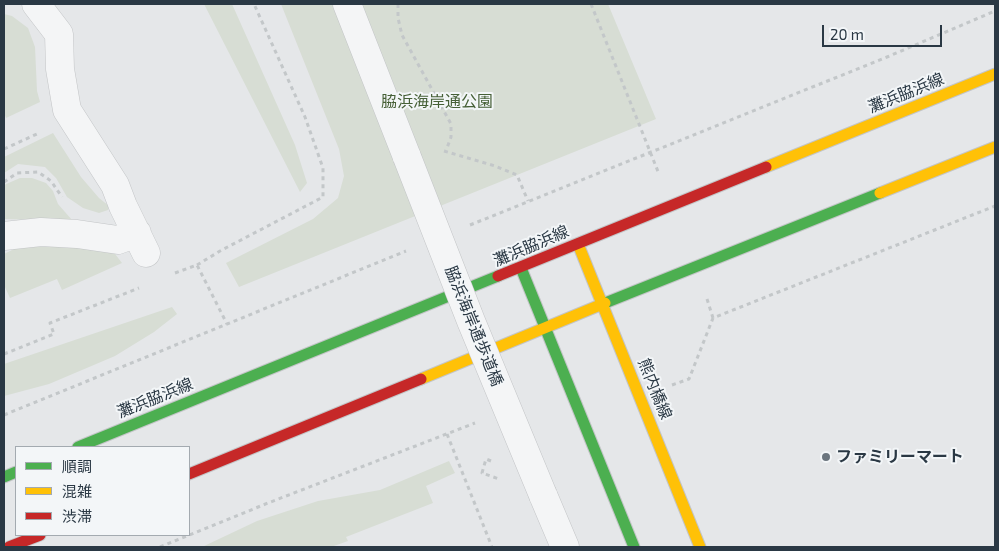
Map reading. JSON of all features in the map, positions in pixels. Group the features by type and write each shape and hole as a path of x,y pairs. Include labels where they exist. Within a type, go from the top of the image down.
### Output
{"street":[{"path":"36,4 59,34 60,68 67,110 115,185 142,243"},
{"name":"脇浜海岸通歩道橋","path":"347,4 471,321 565,547"},
{"name":"灘浜脇浜線","path":"80,446 995,74"},
{"path":"190,474 546,327 995,147"},
{"path":"4,236 41,232 77,234 142,243"},
{"name":"熊内橋線","path":"578,244 700,547"},
{"path":"521,268 634,547"},
{"path":"9,547 37,536"}],"path":[{"path":"4,354 54,334 50,323 197,265 323,197 323,168 305,117 254,4"},
{"path":"398,4 398,18 402,34 451,124 451,137 446,151"},
{"path":"591,4 660,176"},
{"path":"464,228 887,57 995,11"},
{"path":"451,153 495,166 517,175 528,201"},
{"path":"713,318 995,206"},
{"path":"142,243 158,280"},
{"path":"4,415 409,250"},
{"path":"197,265 226,324"},
{"path":"665,388 689,379 713,318 704,291"},
{"path":"190,535 483,420"},
{"path":"447,434 492,547"},
{"path":"160,547 187,536"}],"green space":[{"path":"204,4 232,4 295,145 307,183 300,192"},
{"name":"脇浜海岸通公園","path":"281,4 608,4 656,119 239,287 226,263 313,219 338,198 344,176 339,149"},
{"path":"4,14 12,16 28,28 35,47 37,91 40,102 6,118 4,113"},
{"path":"53,133 81,177 99,198 109,206 108,210 99,213 83,208 67,197 56,178 45,167 18,164 4,173 4,157"},
{"path":"20,178 32,178 46,183 53,191 58,204 72,220 69,224 37,220 4,219 4,185"},
{"path":"55,241 112,250 122,263 62,290 57,279 10,298 4,285 4,254 14,249"},
{"path":"172,307 177,314 154,332 115,356 49,384 4,396 4,364"},
{"path":"449,461 455,473 426,486 433,503 346,537 348,541 331,547 202,547 257,521 318,501 380,490"}],"traffic: fast":[{"path":"605,303 880,193"},
{"path":"521,268 634,547"},
{"path":"80,446 498,276"},
{"path":"4,477 15,472"}],"traffic: slow":[{"path":"766,167 995,74"},
{"path":"880,193 995,147"},
{"path":"578,244 700,547"},
{"path":"421,379 605,303"}],"traffic: jam":[{"path":"498,276 766,167"},
{"path":"190,474 421,379"},
{"path":"9,547 37,536"}],"place":[{"name":"ファミリーマート","path":"826,457"}]}
